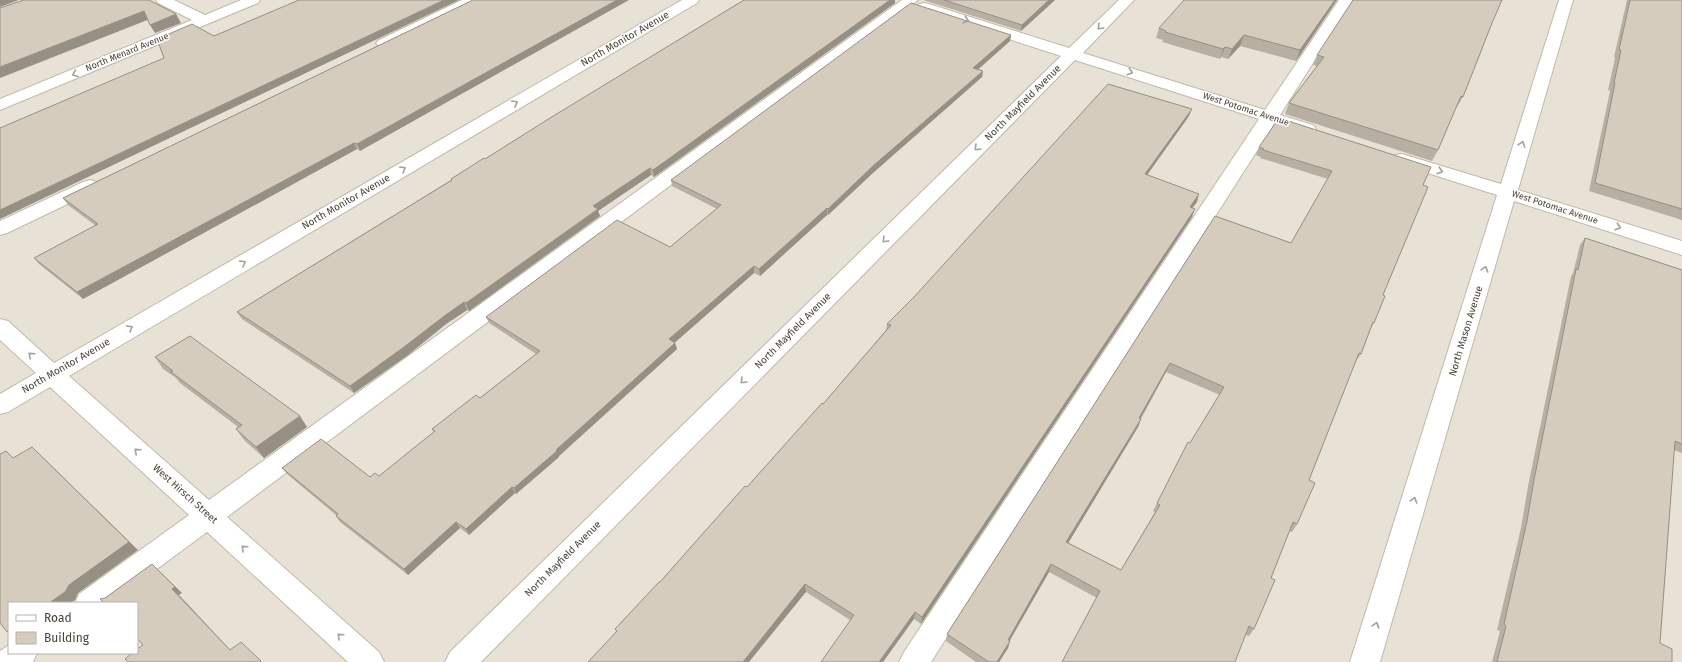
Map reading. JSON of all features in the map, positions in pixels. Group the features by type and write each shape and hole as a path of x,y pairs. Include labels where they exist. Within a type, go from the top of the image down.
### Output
{"street":[{"name":"North Menard Avenue","path":"0,105 253,0"},
{"path":"372,49 473,0"},
{"name":"North Monitor Avenue","path":"0,405 692,0"},
{"name":"North Mayfield Avenue","path":"460,662 1127,0"},
{"path":"914,662 1346,0"},
{"name":"North Mason Avenue","path":"1365,662 1566,0"},
{"path":"91,602 907,1"},
{"name":"West Potomac Avenue","path":"907,1 1322,134"},
{"path":"173,2 204,20"},
{"name":"West Potomac Avenue","path":"1389,155 1682,248"},
{"path":"0,229 108,177"},
{"name":"West Hirsch Street","path":"0,327 369,662"},
{"path":"10,662 21,654"}],"shaded area":[{"path":"0,0 1682,0 1682,662 0,662"}],"building":[{"path":"24,0 149,0 176,14 150,25 144,11 0,67 0,8"},
{"path":"299,0 444,0 0,210 0,128 164,58 157,39 192,24 214,36"},
{"path":"473,0 617,0 357,144 354,143 77,292 34,258 98,224 63,198"},
{"path":"744,0 890,0 653,170 650,168 593,206 598,209 466,303 464,302 350,386 237,312 452,180 451,179 484,158 485,159"},
{"path":"944,0 1049,0 1022,25"},
{"path":"1184,0 1335,0 1300,50 1244,35 1232,49 1225,47 1223,49 1165,32 1166,31 1159,28"},
{"path":"1353,0 1502,0 1463,97 1461,96 1438,150 1289,103 1324,57 1317,55"},
{"path":"1630,0 1682,0 1682,209 1595,183 1621,50 1619,50"},
{"path":"911,3 1011,35 973,68 983,71 874,165 828,209 827,208 759,269 754,266 669,339 675,343 556,450 557,451 514,488 512,487 466,529 456,522 404,569 336,516 338,514 282,468 321,439 370,477 375,473 379,476 435,431 432,429 476,395 480,398 540,351 486,317 617,220 670,247 721,205 671,180"},
{"path":"1108,84 1192,109 1145,174 1199,194 1190,207 1195,209 922,617 915,612 879,662 821,662 854,615 805,584 743,662 588,662 617,631 615,629 660,582 745,486 747,487 822,403 823,404 891,325 887,324 914,297"},
{"path":"1279,118 1431,167 1423,185 1428,187 1383,295 1385,296 1374,323 1373,322 1361,354 1359,353 1309,480 1315,483 1297,524 1293,522 1271,578 1275,580 1254,629 1249,626 1235,662 1062,662 1100,591 1051,564 1008,640 1010,641 997,662 989,662 947,634 1215,216 1291,243 1332,171 1263,150 1264,149 1259,147","holes":["1170,363 1224,387 1190,443 1188,442 1157,503 1160,505 1121,570 1066,542 1141,419 1139,418"]},
{"path":"1585,238 1682,270 1682,444 1675,441 1660,643 1672,649 1672,662 1497,662 1506,626 1504,624 1527,521 1576,269 1578,270"},
{"path":"190,336 300,416 256,447 236,429 242,425 171,372 173,371 155,357"},
{"path":"32,447 129,542 69,585 65,592 50,602 8,602 7,632 0,623 0,454 6,451 13,458"},
{"path":"152,564 175,587 172,589 230,650 241,642 261,661 128,662 125,659 131,654 138,654 138,648 143,645 138,639 138,602 103,602 100,599 105,598"}]}
